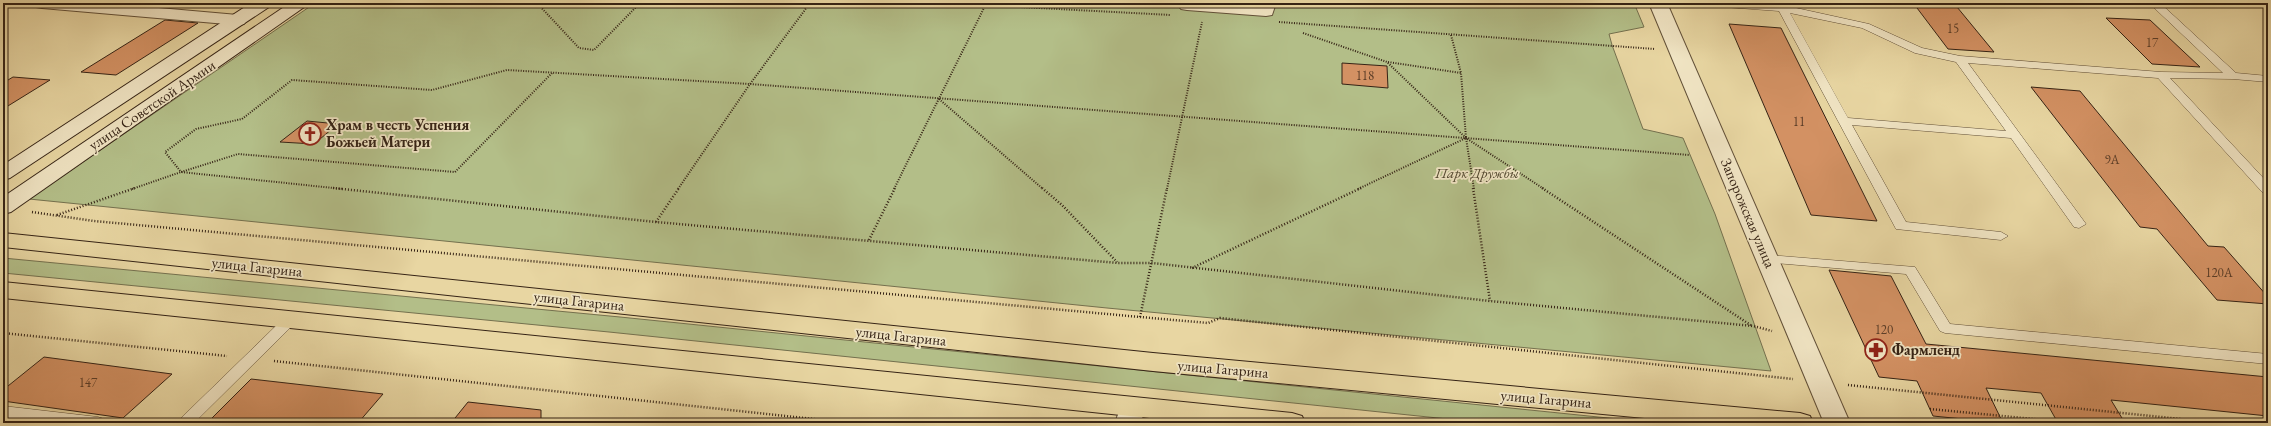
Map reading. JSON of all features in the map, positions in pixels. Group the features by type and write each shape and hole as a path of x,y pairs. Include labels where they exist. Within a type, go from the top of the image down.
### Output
{"main road":[{"name":"улица Гагарина","path":"3,240 1153,362 1800,423"},
{"path":"3,290 290,320 1130,415 1292,423"}],"street":[{"path":"42,3 238,20"},
{"name":"улица Советской Армии","path":"3,174 263,3"},
{"name":"улица Советской Армии","path":"3,207 301,3"},
{"path":"1187,5 1266,11 1267,3"},
{"name":"Запорожская улица","path":"1658,3 1837,423"}],"lane":[{"path":"1711,3 1781,6 1864,26 1919,52 1960,59 2161,76 2233,76 2268,79"},
{"path":"2154,3 2233,76"},
{"path":"1781,6 1846,121 1901,226 2000,236"},
{"path":"1960,59 2079,224"},
{"path":"2161,76 2268,191"},
{"path":"1846,121 2014,135"},
{"path":"1768,259 1910,270 1945,328 2268,359"},
{"path":"184,423 290,320"},
{"path":"3,412 98,423"}],"path":[{"path":"537,3 579,48 594,50 640,3"},
{"path":"656,222 750,84 810,3"},
{"path":"944,3 1173,15"},
{"path":"1140,317 1204,17 1187,5"},
{"path":"869,240 985,6"},
{"path":"1273,22 1662,49"},
{"path":"1303,34 1387,62 1461,73"},
{"path":"1451,35 1461,73 1466,138 1490,301"},
{"path":"1387,62 1466,138 1753,326"},
{"path":"1690,155 750,84 507,70 432,90 292,80 242,119 196,129 166,152 181,172 656,222 1118,263 1152,263 1490,301 1753,326 1775,332"},
{"path":"56,216 181,172 238,154 455,172 552,73"},
{"path":"939,99 1062,205 1118,263"},
{"path":"1191,268 1466,138"},
{"path":"28,211 94,221 1140,317 1208,323 1220,318 2220,423"},
{"path":"3,332 851,423"},
{"path":"1930,409 2075,423"}],"green space":[{"name":"Парк Дружбы","path":"315,3 1634,3 1644,27 1609,34 1643,129 1683,138 1715,214 1771,371 1107,308 29,199"},
{"path":"3,258 620,317 1657,423 1486,423 609,332 3,273"}],"building":[{"path":"1914,4 1957,7 1994,52 1948,49"},
{"path":"2106,18 2150,20 2200,67 2152,64"},
{"path":"165,20 198,23 116,75 81,72"},
{"path":"1729,24 1781,28 1877,221 1811,215"},
{"path":"1342,63 1387,66 1388,88 1342,84"},
{"path":"13,77 50,80 3,109 3,83"},
{"path":"2031,87 2080,91 2208,246 2224,247 2268,297 2268,304 2217,300 2157,229 2140,227"},
{"path":"307,121 338,124 314,144 280,142"},
{"path":"1829,270 1891,276 1926,344 2268,377 2268,416 2111,400 2125,423 2058,423 2041,393 1986,388 2003,423 1933,416 1917,381 1879,377"},
{"path":"44,357 172,374 123,418 3,401 3,390"},
{"path":"251,379 383,394 358,423 207,423"},
{"path":"468,402 541,410 541,423 451,423"}],"place":[{"name":"Храм в честь Успения Божьей Матери","path":"310,134"},
{"name":"Фармленд","path":"1876,350"}]}
